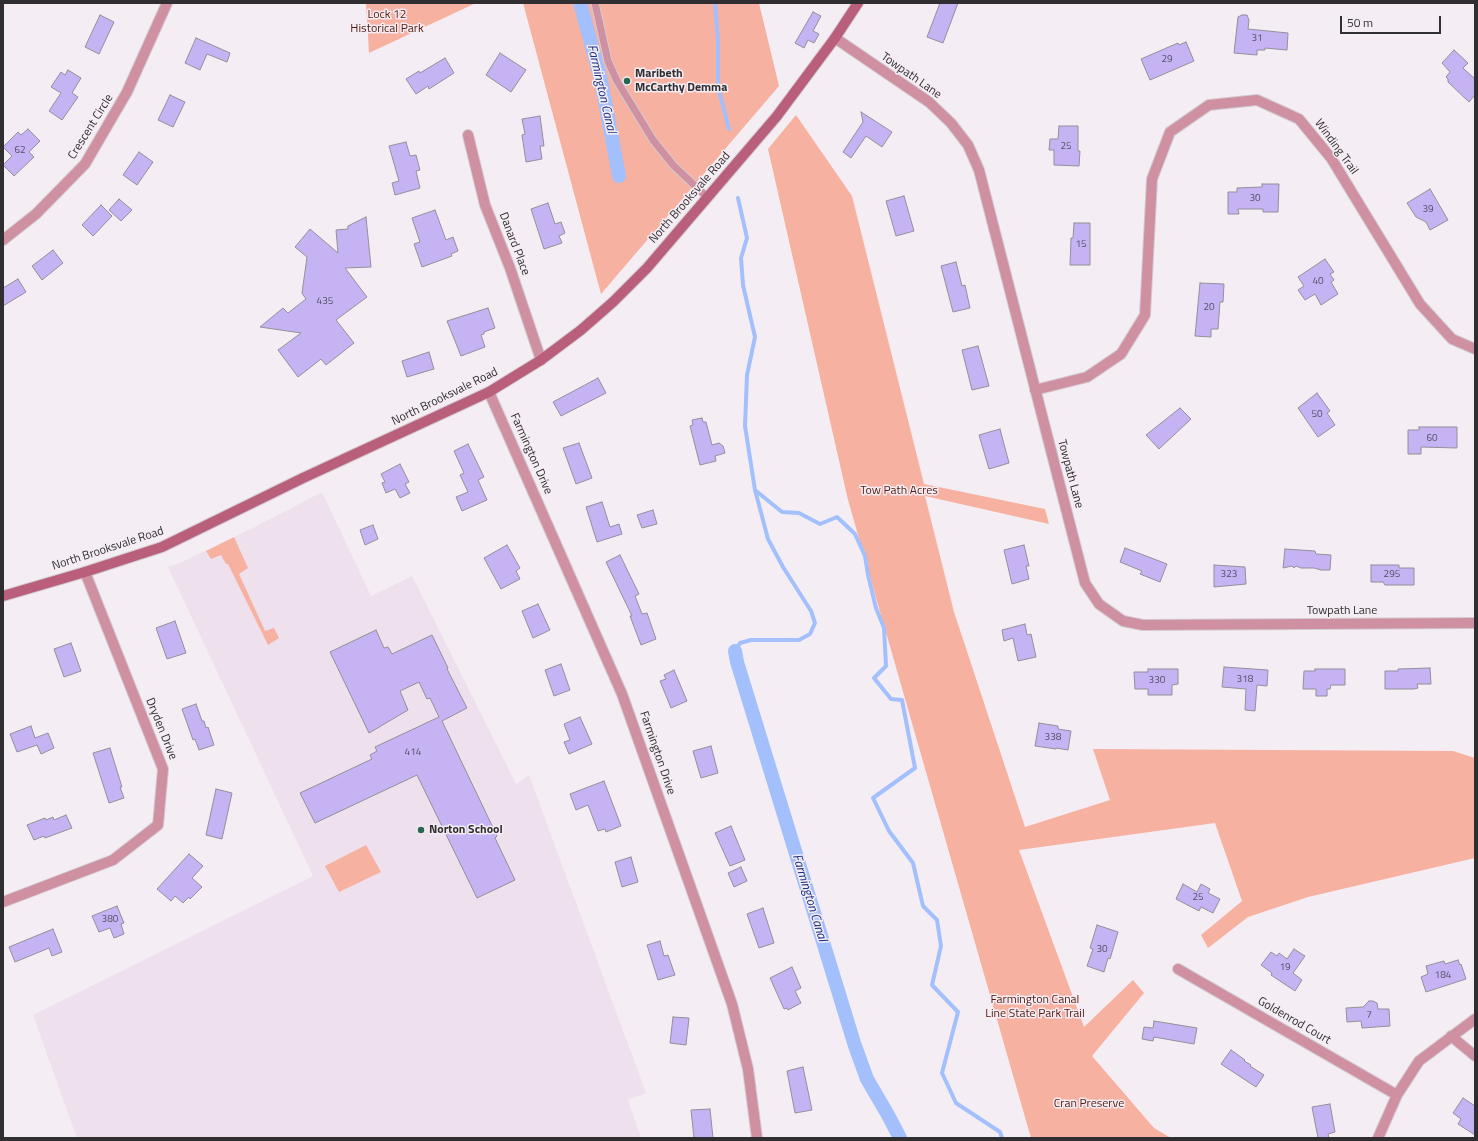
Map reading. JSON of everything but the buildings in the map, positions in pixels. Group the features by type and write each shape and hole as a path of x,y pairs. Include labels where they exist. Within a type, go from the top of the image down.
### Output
{"main road":[{"name":"North Brooksvale Road","path":"3,596 85,572 162,547 303,478 489,392 541,360 581,330 647,268 777,116 835,38 858,3"}],"street":[{"name":"Crescent Circle","path":"3,240 36,214 85,164 127,92 167,3"},
{"name":"Towpath Lane","path":"835,38 929,102 951,123 968,145 978,170 1085,583 1099,604 1123,621 1143,625 1475,623"},
{"name":"Winding Trail","path":"1035,390 1087,377 1092,374 1121,354 1145,315 1152,179 1170,132 1209,106 1257,100 1299,119 1331,158 1420,304 1452,339 1475,349"},
{"name":"Danard Place","path":"468,135 485,205 510,268 541,360"},
{"name":"Farmington Drive","path":"489,392 622,694 732,1004 748,1069 757,1138"},
{"name":"Dryden Drive","path":"3,902 113,860 158,825 163,769 85,572"},
{"name":"Goldenrod Court","path":"1178,970 1397,1095"},
{"path":"1378,1138 1397,1095 1419,1061 1475,1019"},
{"path":"1451,1036 1475,1056"}],"lane":[{"path":"595,3 608,61 616,81 653,140 673,165 708,198"}],"shaded area":[{"name":"Norton School","path":"322,492 371,596 412,576 516,784 529,775 646,1093 628,1100 641,1138 77,1138 33,1015 313,876 168,567 180,563 255,527"}],"green space":[{"name":"Lock 12 Historical Park","path":"366,3 476,3 369,53"},
{"path":"523,3 759,3 779,86 601,294"},
{"path":"796,115 852,196 924,484 1045,509 1049,524 925,496 954,612 1025,827 1110,800 1093,749 1453,751 1475,758 1475,858 1308,897 1248,917 1208,948 1201,935 1242,901 1215,823 1019,850 1084,1027 1133,980 1144,993 1092,1056 1154,1128 1171,1138 1031,1138 848,500 768,149"},
{"path":"234,537 248,568 239,574 265,631 274,628 279,638 268,645 228,564 226,564 221,555 211,559 206,551"},
{"path":"366,845 381,872 339,892 325,866"}],"waterway":[{"name":"Farmington Canal","path":"580,3 601,80 619,176"},
{"path":"715,3 718,41 718,87 729,129"},
{"path":"735,651 740,643 751,640 799,640 810,634 815,623 811,611 783,567 768,539 755,490 745,426 747,375 755,337 743,285 741,258 747,238 738,198"},
{"path":"755,490 782,512 799,513 820,524 837,517 855,534 865,556 876,608 884,628 886,666 874,678 891,699 902,700 915,768 873,798 889,831 913,863 923,906 937,920 941,946 932,985 958,1012 942,1073 956,1103 1000,1132 1002,1138"},
{"name":"Farmington Canal","path":"735,651 737,662 855,1046 867,1079 900,1138"}],"place":[{"name":"Maribeth McCarthy Demma","path":"627,81"},
{"name":"Norton School","path":"421,830"}],"park label":[{"name":"Tow Path Acres","path":"899,491"},
{"name":"Farmington Canal Line State Park Trail","path":"1035,1007"},
{"name":"Cran Preserve","path":"1089,1104"}]}
